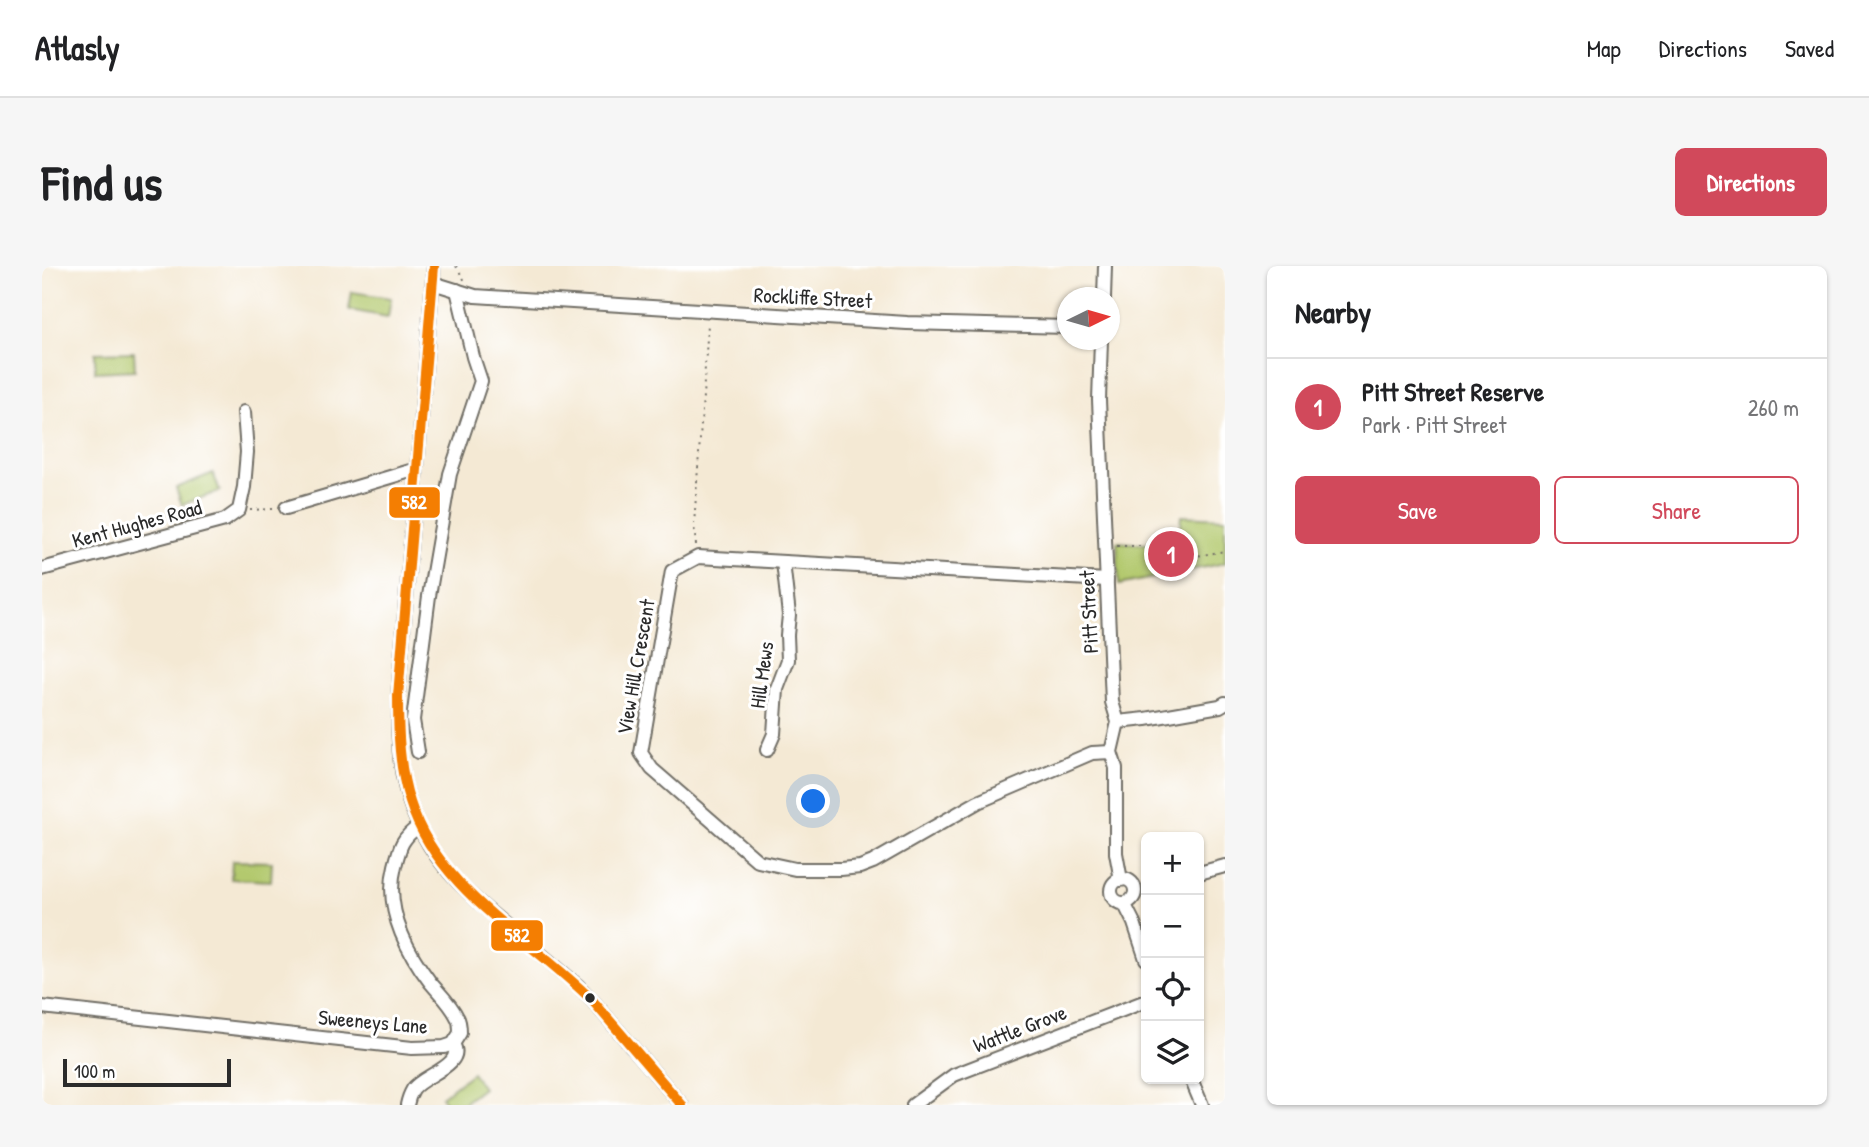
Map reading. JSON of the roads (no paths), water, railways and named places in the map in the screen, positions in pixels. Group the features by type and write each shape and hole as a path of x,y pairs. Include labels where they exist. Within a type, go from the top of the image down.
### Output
{"street":[{"path":"434,266 398,696 398,736 403,776 410,802 419,826 444,867 463,888 577,985 682,1105"},
{"path":"1104,287 1105,266"},
{"name":"Rockliffe Street","path":"433,283 475,296 609,306 907,323 1057,327"},
{"path":"418,752 413,720 429,596 450,474 481,381 472,357 457,290"},
{"name":"Pitt Street","path":"1101,350 1099,400 1112,702 1118,722 1111,752 1116,768 1116,853 1121,880"},
{"name":"Kent Hughes Road","path":"42,569 225,520 239,510 247,452 244,412"},
{"path":"286,508 417,469"},
{"name":"View Hill Crescent","path":"783,562 698,557 672,571 641,753 652,769 758,861 795,869 860,867 978,802 1092,754 1111,752"},
{"path":"783,562 1107,580"},
{"name":"Hill Mews","path":"767,750 774,734 777,689 788,660 789,615 783,562"},
{"path":"1118,722 1225,703"},
{"name":"Sweeneys Lane","path":"42,1007 412,1048 453,1044 460,1032 458,1018 421,970 404,940 393,909 393,873 398,855 404,837 419,826"},
{"path":"1204,872 1225,866"},
{"path":"1121,880 1140,888 1124,903 1116,901 1111,893 1113,884 1121,880"},
{"path":"1124,903 1145,958"},
{"name":"Wattle Grove","path":"913,1105 954,1075 1141,1003"},
{"path":"407,1105 413,1089 451,1062 456,1055 453,1044"},
{"path":"1193,1084 1202,1105"}],"place":[{"name":"Pitt Street Reserve","path":"1171,554"}]}
